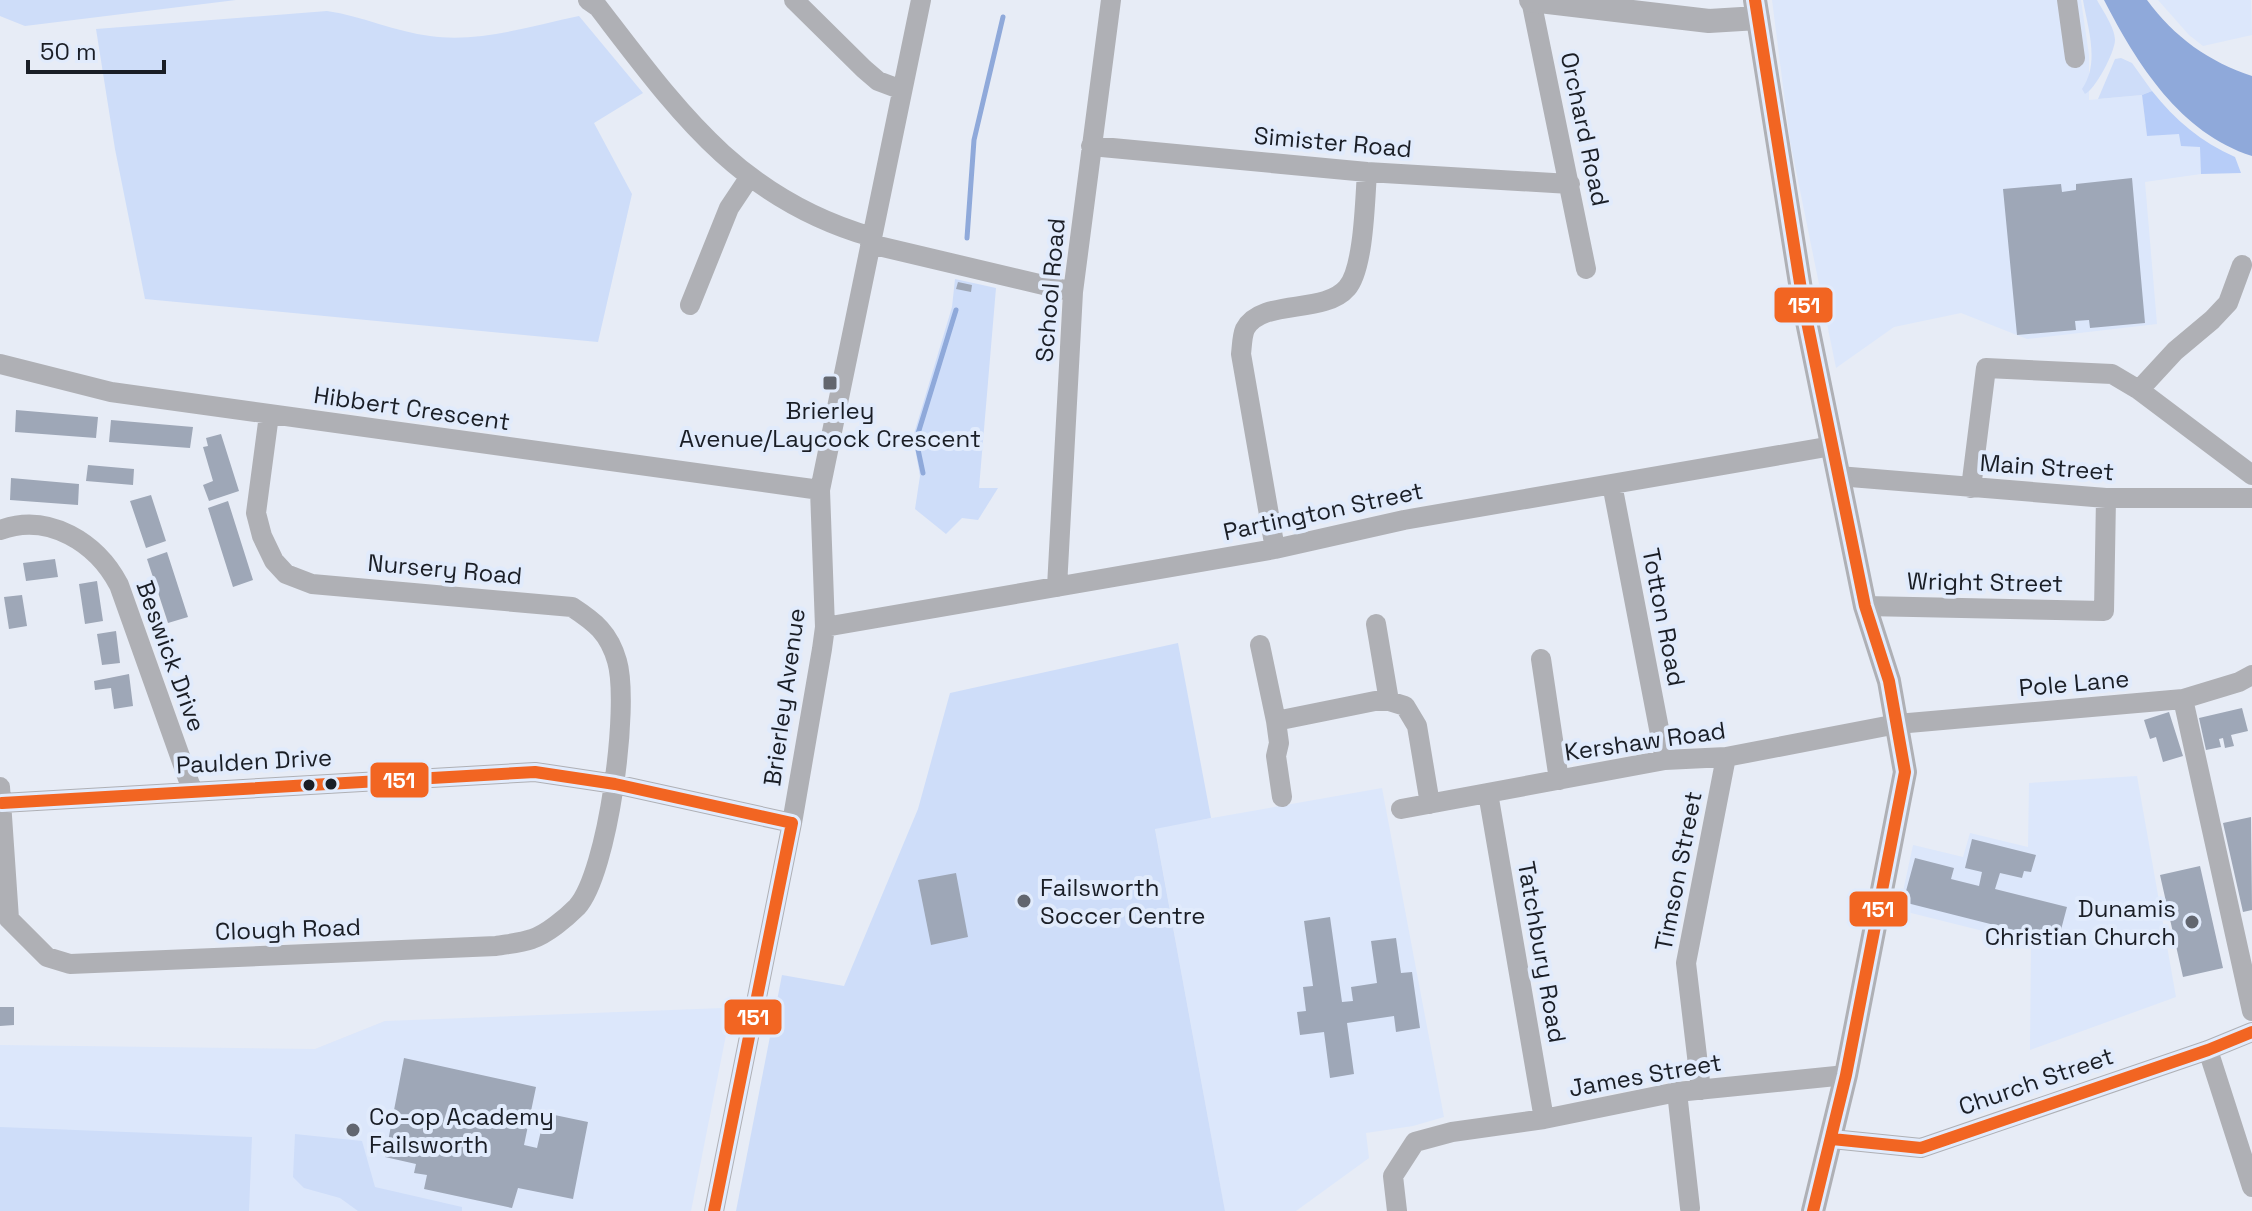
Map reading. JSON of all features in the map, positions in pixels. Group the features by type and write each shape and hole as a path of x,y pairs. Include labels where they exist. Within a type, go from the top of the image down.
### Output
{"street":[{"path":"588,0 598,7 676,108 749,178 786,202 871,240 1073,292"},
{"path":"794,0 878,81 902,90"},
{"name":"Brierley Avenue","path":"714,1211 814,705 825,627 820,490 921,0"},
{"name":"School Road","path":"1057,587 1073,292 1111,0"},
{"path":"1531,0 1709,21 1757,9 1803,302 1865,606 1889,681 1905,772 1846,1075 1813,1211"},
{"name":"Orchard Road","path":"1531,0 1586,269"},
{"path":"2067,0 2075,58"},
{"name":"Simister Road","path":"1091,146 1367,172 1570,184"},
{"path":"1275,549 1245,382 1242,340 1245,328 1264,313 1321,302 1337,297 1347,289 1358,264 1367,172"},
{"path":"690,305 729,208 749,178"},
{"path":"2139,390 2175,351 2228,303 2242,265"},
{"name":"Hibbert Crescent","path":"0,364 111,392 820,490"},
{"path":"1971,488 1986,368 2112,374 2139,390 2252,475"},
{"name":"Nursery Road","path":"269,415 256,513 262,536 274,561 286,574 312,584 572,607 601,626 618,662 621,695 615,784"},
{"name":"Partington Street","path":"825,627 1275,549 1404,520 1832,446"},
{"name":"Main Street","path":"1838,476 2106,498 2252,498"},
{"name":"Totton Road","path":"1612,484 1665,760"},
{"name":"Wright Street","path":"1865,606 2104,611 2106,498"},
{"name":"Beswick Drive","path":"0,530 22,524 54,529 77,537 105,561 119,585 192,790"},
{"path":"1376,624 1389,701"},
{"path":"1260,645 1276,721 1279,743 1276,756 1282,797"},
{"path":"1541,659 1559,780"},
{"name":"Pole Lane","path":"1897,724 2183,699 2252,675"},
{"path":"2183,699 2252,1011"},
{"path":"1276,721 1389,701 1405,706 1417,726 1430,804"},
{"name":"Kershaw Road","path":"1401,809 1665,760 1726,757 1897,724"},
{"name":"Timson Street","path":"1701,1090 1686,963 1726,757"},
{"name":"Paulden Drive","path":"1,795 192,790 535,772 615,784 792,823"},
{"name":"Clough Road","path":"1,795 9,919 47,957 70,964 496,946 533,939 579,905 599,863 615,784"},
{"name":"Tatchbury Road","path":"1488,793 1544,1119"},
{"name":"Church Street","path":"1832,1139 1921,1148 2208,1050 2252,1032"},
{"path":"2208,1050 2252,1187"},
{"name":"James Street","path":"1397,1211 1393,1176 1415,1142 1452,1132 1544,1119 1677,1092 1846,1075"},
{"path":"1677,1092 1690,1208"}],"shaded area":[{"path":"0,0 236,0 25,26 0,16"},
{"path":"1772,0 2081,0 2089,55 2089,100 2142,95 2147,136 2180,133 2201,147 2201,174 2145,182 2157,324 2027,339 1961,313 1894,327 1836,368 1790,141"},
{"path":"2083,0 2097,0 2111,25 2115,40 2104,70 2085,94 2082,89 2092,57"},
{"path":"2104,0 2147,0 2169,26 2194,47 2252,76 2252,156 2203,131 2163,93 2131,48"},
{"path":"2158,0 2251,0 2252,35 2203,46"},
{"path":"327,11 417,34 449,38 505,32 579,16 643,93 594,123 632,194 598,342 145,299 115,149 96,29"},
{"path":"2115,59 2132,63 2152,91 2142,95 2098,99"},
{"path":"2152,91 2189,129 2235,157 2241,173 2201,174 2200,147 2181,146 2179,134 2147,136 2142,95"},
{"path":"955,279 996,288 979,488 998,488 978,520 962,518 946,534 915,509 920,476 913,437 952,307"},
{"name":"Failsworth Soccer Centre","path":"1178,643 1211,818 1155,829 1225,1211 736,1211 782,975 844,986 918,809 950,693"},
{"path":"2137,776 2176,997 2030,1050 2031,943 1899,910 1913,845 1963,857 1970,833 2028,847 2029,783"},
{"path":"1382,788 1444,1117 1413,1126 1366,1133 1369,1158 1296,1211 1225,1211 1155,828"},
{"name":"Co-op Academy Failsworth","path":"723,1008 730,1015 691,1211 0,1211 0,1045 315,1049 385,1021"},
{"path":"0,1127 252,1137 249,1211 0,1211"},
{"path":"295,1134 362,1141 375,1187 462,1207 462,1211 358,1211 340,1198 304,1188 293,1177"}],"building":[{"path":"2132,178 2145,323 2090,328 2089,320 2075,321 2076,330 2017,335 2003,189 2061,184 2062,192 2076,190 2076,184"},
{"path":"958,282 972,285 971,292 956,289"},
{"path":"16,410 98,417 96,438 15,432"},
{"path":"111,420 193,427 190,448 109,442"},
{"path":"221,434 239,491 209,501 203,485 213,481 203,447 208,446 206,438"},
{"path":"88,465 134,469 133,485 86,481"},
{"path":"11,478 79,484 78,505 10,500"},
{"path":"151,495 166,541 146,548 130,501"},
{"path":"228,501 253,580 233,587 208,508"},
{"path":"167,552 188,617 168,623 147,559"},
{"path":"55,559 58,577 26,581 23,563"},
{"path":"97,581 103,621 85,624 79,584"},
{"path":"22,595 27,626 9,629 4,597"},
{"path":"116,631 120,663 102,665 97,634"},
{"path":"129,674 133,706 114,709 111,688 95,690 94,681"},
{"path":"2242,708 2248,731 2231,735 2234,746 2225,748 2223,738 2219,739 2221,747 2206,750 2199,718"},
{"path":"2169,712 2183,756 2163,762 2156,737 2150,739 2144,720"},
{"path":"2251,817 2252,910 2243,912 2223,823"},
{"path":"1972,839 2036,855 2031,872 2024,871 2022,878 2000,873 1995,889 2067,907 2058,941 1903,902 1915,858 1954,868 1951,879 1979,886 1982,872 1965,868"},
{"name":"Dunamis Christian Church","path":"2200,866 2223,968 2183,977 2160,875"},
{"path":"956,873 968,937 931,945 918,880"},
{"path":"1330,917 1342,1002 1353,1001 1351,987 1377,983 1371,941 1396,938 1401,973 1412,972 1420,1028 1396,1032 1394,1016 1347,1023 1354,1074 1330,1078 1324,1032 1300,1035 1297,1012 1306,1011 1303,987 1313,986 1304,921"},
{"path":"0,1007 14,1007 14,1025 0,1026"},
{"path":"404,1058 536,1087 524,1145 537,1148 545,1113 588,1122 573,1199 518,1188 512,1208 424,1189 427,1175 414,1173 416,1164 385,1157"}],"waterway":[{"path":"967,238 974,140 1003,17"},
{"path":"923,473 916,440 956,310"}],"transit line":[{"name":"151","path":"1755,0 1803,302 1865,606 1889,681 1905,772 1846,1075 1813,1211"},
{"name":"151","path":"2,803 535,772 615,784 792,823"},
{"name":"151","path":"714,1211 792,823"},
{"name":"151","path":"1832,1139 1921,1148 2208,1050 2252,1032"}],"place":[{"name":"Brierley Avenue/Laycock Crescent","path":"830,383"},
{"name":"Failsworth Soccer Centre","path":"1024,901"},
{"name":"Dunamis Christian Church","path":"2192,922"},
{"name":"Co-op Academy Failsworth","path":"353,1130"}]}
